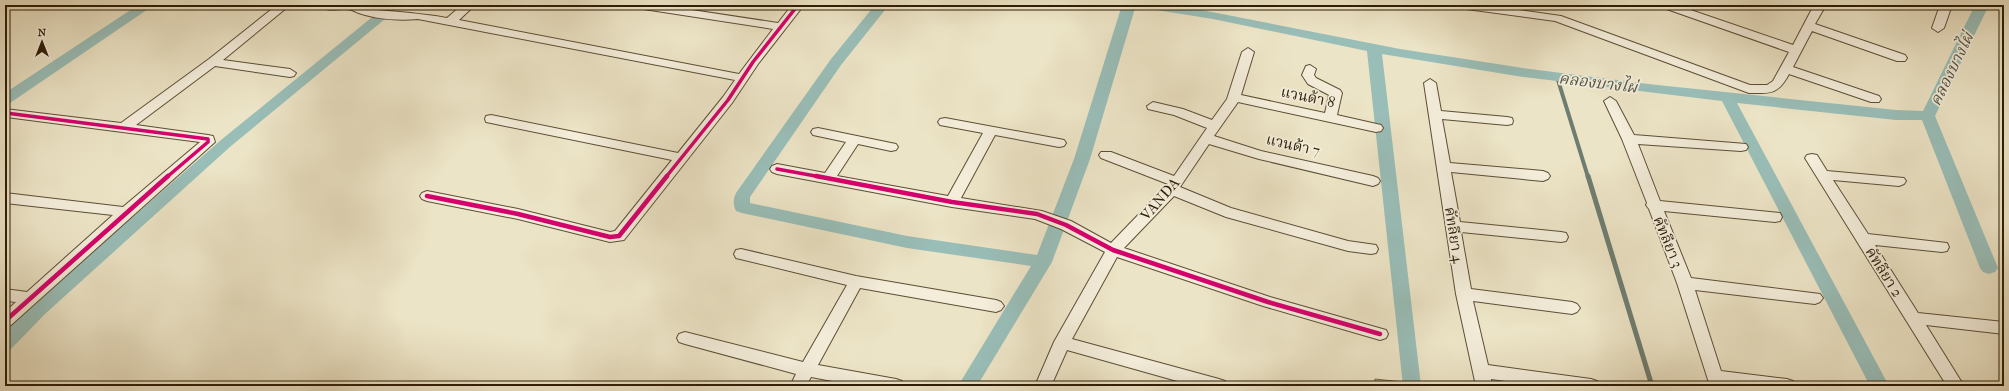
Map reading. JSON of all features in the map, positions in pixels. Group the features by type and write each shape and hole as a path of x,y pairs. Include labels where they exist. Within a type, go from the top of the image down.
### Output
{"street":[{"path":"125,127 213,62 284,5"},
{"path":"325,5 355,7 359,11 380,10 418,16 743,78"},
{"path":"450,22 469,5"},
{"path":"637,5 780,27"},
{"path":"427,196 518,214 610,237 616,237 624,232 728,100 780,27 798,5"},
{"path":"1459,5 1503,8 1557,18 1749,89 1770,89 1778,83 1820,5"},
{"path":"1665,5 1796,50"},
{"path":"1938,28 1946,5"},
{"path":"1809,26 1901,58"},
{"name":"VANDA","path":"1043,386 1062,342 1113,250 1174,185 1234,97 1248,52"},
{"path":"213,62 290,73"},
{"path":"1310,69 1308,75 1312,81 1336,93 1330,118"},
{"path":"1786,69 1875,99"},
{"name":"คัทลียา 4","path":"1430,83 1464,294 1482,378"},
{"name":"แวนด้า 8","path":"1234,97 1376,128"},
{"name":"คัทลียา 3","path":"1610,101 1629,139 1653,205 1685,283 1716,382"},
{"path":"1153,106 1178,112 1215,126"},
{"path":"5,321 126,212 208,142 208,139 203,138 6,113"},
{"path":"1435,114 1507,121"},
{"path":"491,119 682,158"},
{"path":"945,122 1059,143"},
{"path":"952,202 991,130"},
{"path":"818,132 891,148"},
{"name":"แวนด้า 7","path":"1206,138 1259,155 1373,181"},
{"path":"1629,139 1741,147"},
{"path":"829,178 854,140"},
{"path":"1106,155 1174,185 1226,212 1348,246 1370,249"},
{"name":"คัทลียา 2","path":"1812,158 1956,386"},
{"path":"1443,167 1543,176"},
{"path":"777,169 952,202 1025,211 1046,216 1066,224 1113,250 1268,302 1380,334"},
{"path":"1824,175 1899,182"},
{"path":"5,198 126,212"},
{"path":"1653,205 1776,217"},
{"path":"1453,226 1560,237"},
{"path":"1864,239 1942,247"},
{"path":"741,254 856,282 996,306"},
{"path":"798,386 856,282"},
{"path":"1685,283 1815,298"},
{"path":"1464,294 1572,308"},
{"path":"5,295 30,298"},
{"path":"1913,318 2004,328"},
{"path":"685,338 807,370 896,386"},
{"path":"1062,342 1219,386"},
{"path":"1482,378 1591,386"},
{"path":"1716,382 1787,386"}],"green space":[{"path":"1375,379 1403,382 1403,386 1374,386"}],"waterway":[{"path":"5,100 147,5"},
{"path":"5,344 39,309 226,143 395,5"},
{"path":"882,5 836,62 742,197 742,207 907,242 1043,262"},
{"path":"1043,262 1082,159 1129,5"},
{"name":"คลองบางไผ่","path":"1150,5 1213,15 1374,48"},
{"name":"คลองบางไผ่","path":"1928,116 1982,5"},
{"name":"คลองบางไผ่","path":"1374,48 1462,63 1586,81 1896,115 1928,116"},
{"path":"1374,48 1412,386"},
{"path":"1557,77 1588,177"},
{"path":"1727,97 1880,386"},
{"path":"1928,116 1989,268"},
{"path":"1588,176 1652,386"},
{"path":"967,386 1043,262"}],"cycle path":[{"path":"427,196 518,214 610,237 619,236 728,100 753,62 798,5"},
{"path":"5,321 126,212 208,142 208,139 203,138 6,113"},
{"path":"777,169 952,202 1037,214 1066,225 1113,250 1268,302 1380,334"}]}
